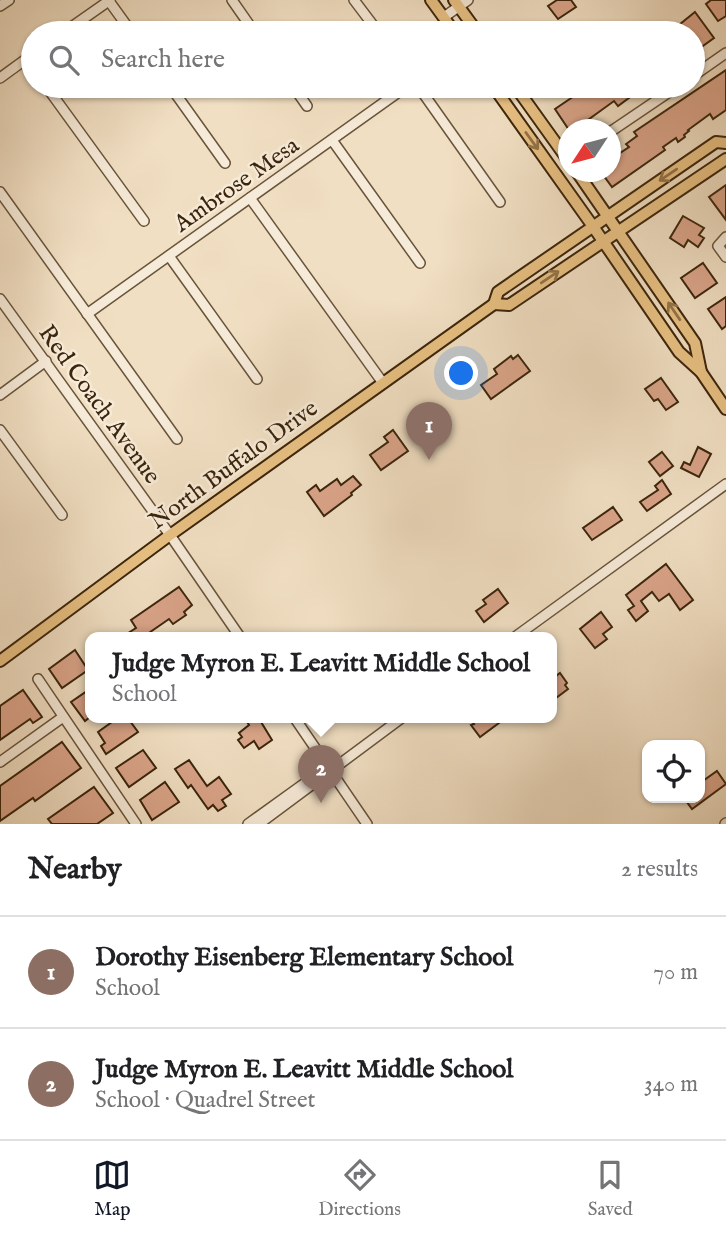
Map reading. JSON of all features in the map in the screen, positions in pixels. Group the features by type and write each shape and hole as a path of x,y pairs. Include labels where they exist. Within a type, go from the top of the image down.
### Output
{"main road":[{"path":"431,0 447,21"},
{"path":"460,2 471,21"},
{"path":"502,98 679,352 722,394 726,409"},
{"path":"524,98 558,145"},
{"name":"North Buffalo Drive","path":"0,661 170,535 494,304 498,292 716,142 726,143"},
{"name":"North Buffalo Drive","path":"494,304 509,305 726,159"},
{"path":"584,182 695,343 701,372"}],"street":[{"path":"0,6 9,0"},
{"path":"80,21 109,0 124,21"},
{"path":"232,0 247,21"},
{"path":"354,0 370,21"},
{"path":"444,17 460,2"},
{"path":"705,67 726,52"},
{"path":"0,78 21,63"},
{"path":"55,98 144,221"},
{"path":"179,98 225,163"},
{"path":"301,98 307,106"},
{"name":"Ambrose Mesa","path":"87,314 390,98"},
{"path":"426,98 500,202"},
{"path":"621,125 661,98"},
{"path":"331,140 420,263"},
{"path":"0,192 177,439"},
{"path":"250,198 383,383"},
{"path":"726,237 718,246 726,257"},
{"path":"169,256 257,379"},
{"name":"Red Coach Avenue","path":"0,299 237,632"},
{"path":"0,395 46,361"},
{"path":"0,430 62,515"},
{"path":"522,632 726,484"},
{"path":"38,679 133,820 121,824"},
{"path":"0,762 63,717"},
{"path":"298,723 367,824"},
{"path":"259,824 312,778 330,770 395,723"},
{"path":"248,824 271,811"}],"building":[{"path":"557,0 571,0 576,7 558,19 548,6"},
{"path":"711,0 726,0 726,16 718,21 706,4"},
{"path":"695,12 702,21 684,21"},
{"path":"705,26 714,38 705,44"},
{"path":"726,70 726,110 713,119 710,114 688,130 685,137 678,142 676,138 663,147 665,150 621,181 621,152 629,147 626,144 637,136 634,132 684,98 705,98 705,84"},
{"path":"571,98 629,98 618,106 614,101 589,119 562,119 555,109"},
{"path":"726,185 726,220 709,197"},
{"path":"683,216 704,228 699,235 704,238 698,247 688,240 684,247 670,238"},
{"path":"703,263 717,283 695,298 681,278"},
{"path":"726,297 726,326 722,329 708,309"},
{"path":"518,355 530,371 491,399 481,385 497,374 494,369 511,356 513,359"},
{"path":"661,378 678,402 666,410 658,399 654,401 645,389"},
{"path":"393,430 408,451 381,470 370,455 388,442 384,437"},
{"path":"698,447 711,454 699,477 681,468 684,462 690,465"},
{"path":"662,452 673,466 660,476 649,462"},
{"path":"353,476 361,485 324,516 307,492 316,485 320,491 337,479 341,485"},
{"path":"662,480 671,494 647,511 640,502 658,490 655,486"},
{"path":"613,507 622,520 592,540 583,528"},
{"path":"666,564 693,600 680,610 669,594 659,601 652,592 641,601 648,611 636,621 628,610 634,606 626,595"},
{"path":"179,587 192,605 184,612 186,615 173,624 169,619 150,632 130,632 136,628 131,620"},
{"path":"498,589 508,603 484,622 476,611 486,604 483,600"},
{"path":"601,612 612,627 603,634 607,639 595,648 580,629"},
{"path":"75,650 85,665 85,672 62,688 49,669"},
{"path":"560,673 568,689 557,697 557,675"},
{"path":"23,690 42,717 33,723 30,719 0,740 0,706"},
{"path":"85,692 85,721 71,702"},
{"path":"111,723 131,723 138,732 106,754 101,746 105,743 98,732"},
{"path":"248,723 262,723 272,740 259,749 254,741 244,748 238,740 242,737 239,733 249,725"},
{"path":"499,723 480,737 471,725"},
{"path":"62,742 81,768 35,801 33,798 0,821 0,786"},
{"path":"143,750 156,768 129,787 116,768"},
{"path":"189,760 207,786 219,777 231,794 222,800 226,806 218,811 213,805 208,809 191,785 188,788 175,769"},
{"path":"717,771 726,784 705,799 705,779"},
{"path":"165,782 179,802 152,820 140,800"},
{"path":"94,787 113,813 97,824 52,824 48,819"},
{"path":"688,803 700,803 692,809"}],"place":[{"name":"Dorothy Eisenberg Elementary School","path":"429,460"},
{"name":"Judge Myron E. Leavitt Middle School","path":"321,803"}]}
